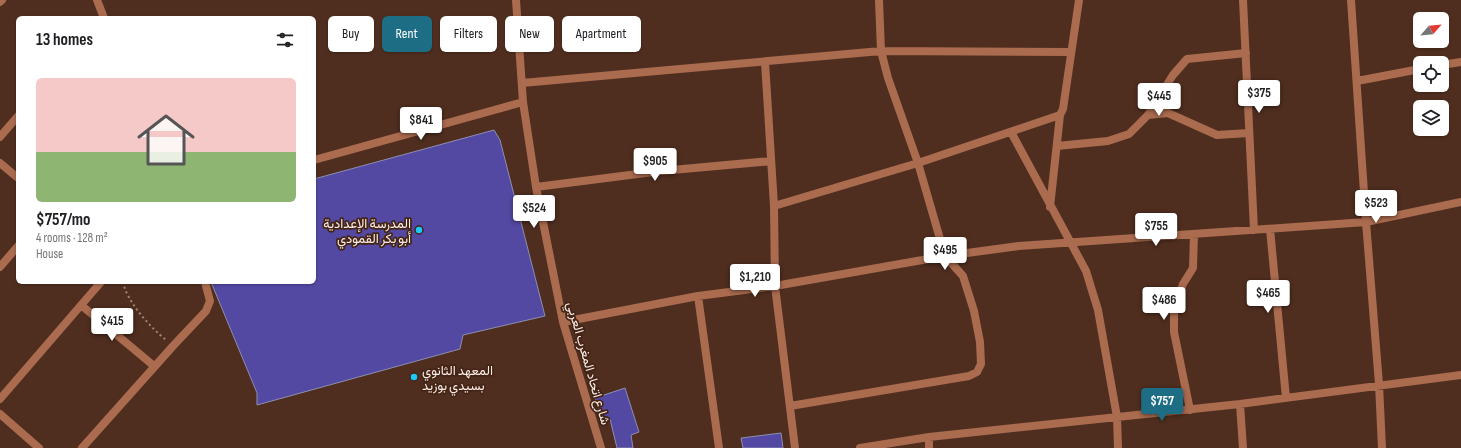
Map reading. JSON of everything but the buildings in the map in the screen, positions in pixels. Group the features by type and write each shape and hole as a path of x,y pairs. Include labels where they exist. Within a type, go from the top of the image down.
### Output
{"street":[{"path":"97,0 102,16"},
{"name":"شارع اتحاد المغرب العربي","path":"516,0 523,102 536,187 563,322 601,448"},
{"path":"790,406 969,376 977,372 981,364 980,342 971,299 963,276 945,256 918,163 888,78 881,51 879,0"},
{"path":"1050,207 1060,115 1063,108 1079,0"},
{"path":"1243,0 1254,230"},
{"path":"1351,0 1379,384 1382,448"},
{"path":"522,83 881,51 1071,52"},
{"path":"1057,146 1108,141 1129,134 1148,115 1173,75 1188,59 1246,53"},
{"path":"764,62 774,206 775,286 794,448"},
{"path":"1449,64 1461,62"},
{"path":"1357,81 1413,71"},
{"path":"316,159 523,102"},
{"path":"1148,115 1168,113 1216,135 1250,133"},
{"path":"774,206 918,163 1060,115"},
{"path":"0,137 16,118"},
{"path":"1011,132 1050,207 1086,271 1098,310 1117,417 1118,448"},
{"path":"536,187 661,171 771,161"},
{"path":"0,163 16,176"},
{"path":"563,322 698,296 775,286 945,256 1019,246 1366,222 1461,202"},
{"path":"1270,228 1286,398"},
{"path":"1190,410 1174,332 1174,310 1183,284 1193,268 1194,234"},
{"path":"0,267 16,248"},
{"path":"0,399 99,284"},
{"path":"82,448 209,306 210,296 206,284"},
{"path":"698,296 719,448"},
{"path":"81,305 154,366"},
{"path":"860,448 929,437 1190,410 1379,384 1461,375"},
{"path":"1240,404 1242,448"},
{"path":"0,414 39,448"},
{"path":"929,437 929,448"}],"path":[{"path":"124,284 142,316 152,328 172,346"}],"place":[{"name":"المدرسة الإعدادية أبو بكر القمودي","path":"419,230"},
{"name":"المعهد الثانوي بسيدي بوزيد","path":"414,377"}]}
